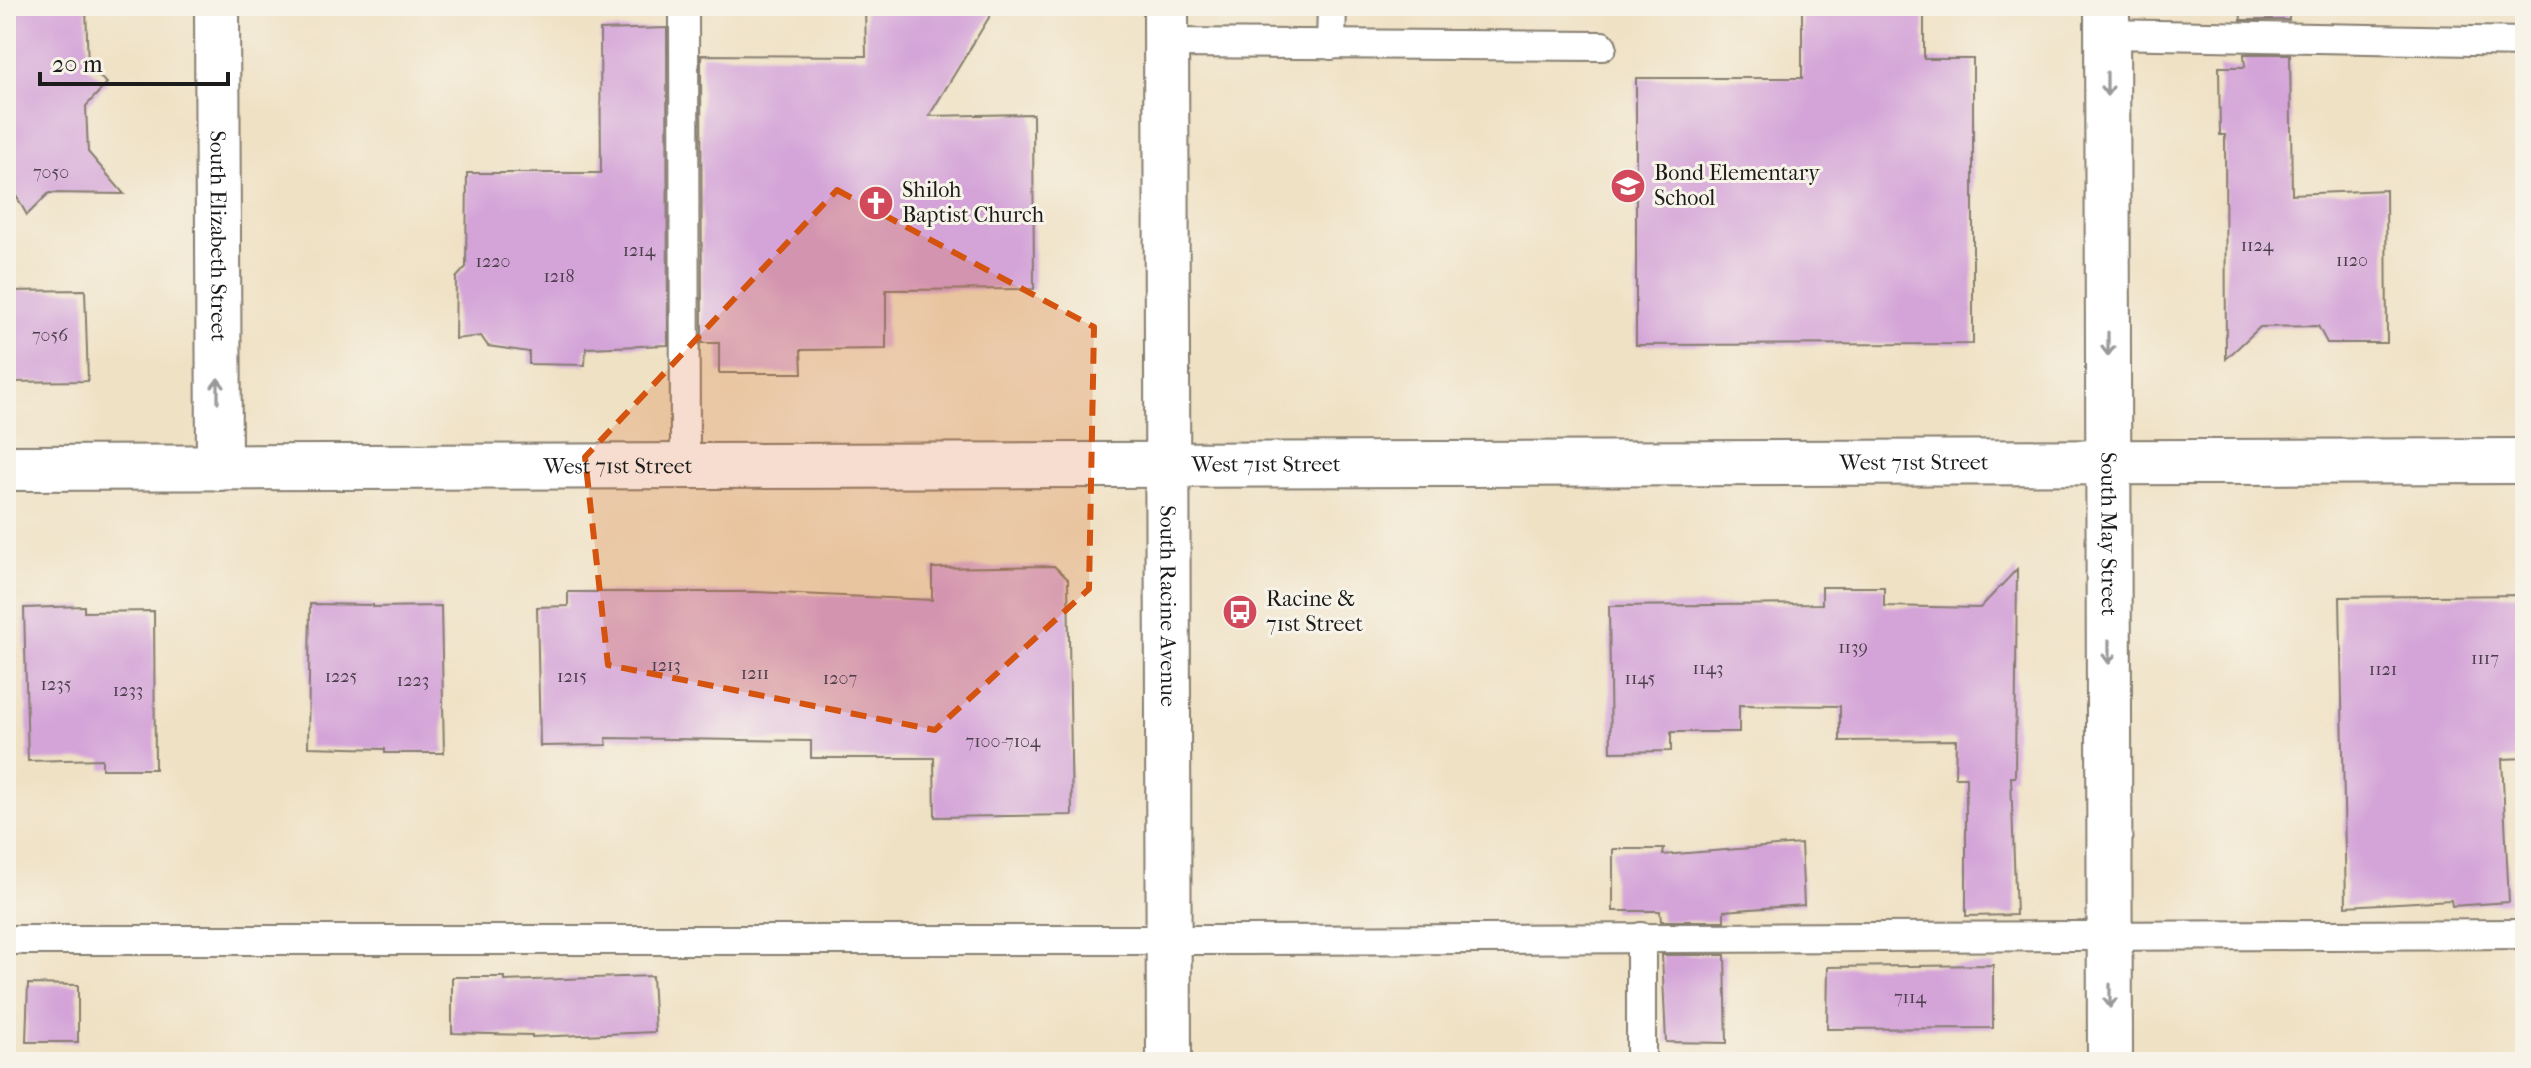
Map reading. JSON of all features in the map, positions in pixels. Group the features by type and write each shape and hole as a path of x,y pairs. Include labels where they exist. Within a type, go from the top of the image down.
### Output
{"street":[{"name":"South Elizabeth Street","path":"217,6 219,468"},
{"name":"South May Street","path":"2107,20 2110,1062"},
{"name":"South Racine Avenue","path":"1166,24 1169,1062"},
{"name":"West 71st Street","path":"6,468 2525,461"}],"lane":[{"path":"684,6 685,467"},
{"path":"1331,45 1332,6"},
{"path":"2107,20 2525,42"},
{"path":"1166,24 1331,45 1602,46"},
{"path":"6,940 2525,934"},
{"path":"1641,937 1641,1062"}],"highlighted area":[{"path":"837,190 1094,327 1089,589 935,730 608,665 585,457"}],"building":[{"path":"6,6 86,6 88,68 107,83 86,106 88,152 124,194 49,193 27,215 6,178"},
{"name":"Shiloh Baptist Church","path":"865,6 996,6 929,116 1033,114 1034,289 886,290 886,349 801,350 802,373 719,373 719,343 702,343 701,55 866,56"},
{"path":"1802,6 1924,6 1924,59 1973,59 1973,344 1636,345 1636,78 1802,78"},
{"path":"2240,6 2289,6 2289,20 2241,20"},
{"path":"667,28 668,345 586,348 585,365 529,364 529,352 488,346 481,336 455,339 456,278 466,267 467,173 601,173 600,30"},
{"path":"2244,54 2290,54 2292,194 2386,190 2387,343 2327,343 2318,326 2260,327 2226,359 2225,135 2220,135 2219,67 2245,67"},
{"path":"85,290 88,381 6,382 6,291"},
{"path":"1054,566 1068,579 1072,815 935,817 934,758 811,758 811,741 606,738 607,745 540,746 537,607 568,606 568,592 755,592 932,600 932,568"},
{"path":"2017,569 2015,777 2011,777 2016,915 1966,916 1966,777 1955,777 1956,740 1840,741 1840,706 1739,705 1739,732 1671,732 1671,751 1611,752 1609,606 1822,604 1822,587 1884,587 1884,606 1980,608"},
{"path":"2522,595 2525,758 2502,759 2509,902 2452,906 2451,900 2346,906 2340,597"},
{"path":"310,604 441,606 444,753 385,753 385,749 308,747"},
{"path":"84,606 84,612 154,611 155,769 102,769 102,759 28,761 24,608"},
{"path":"1801,844 1804,905 1724,911 1724,921 1661,921 1660,911 1613,911 1613,849 1664,849 1663,855"},
{"path":"1662,955 1725,955 1727,1043 1666,1042"},
{"path":"1993,965 1993,1028 1827,1029 1828,967"},
{"path":"652,976 655,1032 532,1037 452,1033 452,977 504,977 504,981"},
{"path":"28,984 78,985 78,1042 26,1042"}],"place":[{"name":"Bond Elementary School","path":"1628,186"},
{"name":"Shiloh Baptist Church","path":"876,203"},
{"name":"Racine & 71st Street","path":"1240,612"}]}
